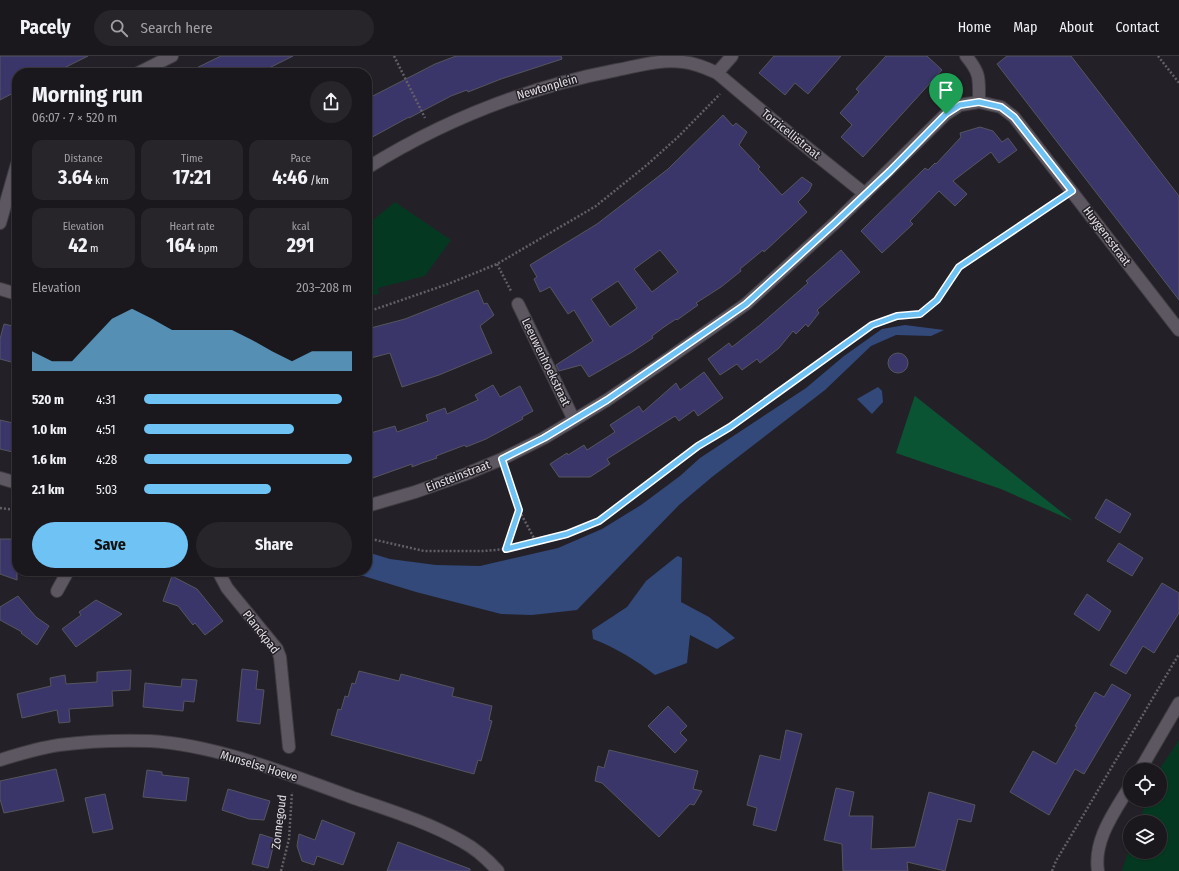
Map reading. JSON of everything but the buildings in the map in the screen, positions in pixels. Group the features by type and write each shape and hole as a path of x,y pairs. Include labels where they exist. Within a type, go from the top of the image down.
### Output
{"street":[{"path":"148,68 172,56"},
{"path":"717,73 732,56"},
{"path":"966,56 974,65 979,78 979,102"},
{"name":"Newtonplein","path":"372,165 432,131 478,110 543,87 595,74 666,61 684,62 702,66 717,73"},
{"name":"Torricellistraat","path":"717,73 865,194"},
{"name":"Huygensstraat","path":"979,102 1001,107 1014,117 1179,330"},
{"name":"Einsteinstraat","path":"372,505 415,492 466,474 502,459 544,438 620,392 746,304 831,228 946,114 960,105 979,102"},
{"path":"0,223 12,181"},
{"path":"0,289 12,293"},
{"name":"Leeuwenhoekstraat","path":"518,304 574,420"},
{"path":"0,478 12,482"},
{"path":"57,591 65,576"},
{"name":"Planckpad","path":"220,576 222,582 277,649 280,657 289,747"},
{"path":"1144,763 1179,703"},
{"name":"Munselse Hoeve","path":"0,760 58,745 115,740 151,741 204,749 291,775 446,832 465,843 498,871"},
{"path":"1098,871 1097,864 1101,839 1110,819 1123,798"}],"path":[{"path":"394,56 432,131"},
{"path":"1158,56 1179,83"},
{"path":"372,310 448,284 497,264 596,206 648,164 679,136 730,84"},
{"path":"372,539 424,551 484,551 506,549 567,534 599,521 698,446 730,427 872,325 897,316 920,314 937,300 959,267 1072,191"},
{"path":"497,264 518,304"},
{"path":"502,459 519,510 536,542"},
{"path":"0,508 12,509"},
{"path":"506,549 519,510"},
{"path":"1052,871 1056,861 1179,654"},
{"name":"Zonnegoud","path":"281,871 289,839 292,796 291,775"}],"green space":[{"path":"395,202 451,240 425,276 378,288 379,294 372,295 372,221"},
{"path":"915,395 1073,521 1001,489 896,453"},
{"path":"1179,740 1179,871 1123,871 1122,870 1126,859 1167,859 1167,815 1142,815 1144,807 1167,807 1167,763 1164,763"}],"water":[{"path":"905,325 944,330 931,336 896,335 871,346 825,390 712,477 679,505 577,610 532,615 501,614 416,592 363,576 372,576 372,554 390,559 436,565 480,566 558,548 602,529 641,505 680,476 700,458 806,388 844,356 882,329"},
{"path":"878,387 882,391 883,402 872,414 857,399"},
{"path":"678,556 682,558 681,602 709,617 735,638 717,649 690,635 687,663 655,675 626,655 593,639 592,630 627,607 646,581"}],"route":[{"path":"979,102 1001,107 1014,117 1072,191 959,267 937,300 920,314 897,316 872,325 730,427 698,446 599,521 567,534 506,549 519,510 502,459 544,438 607,400 746,304 890,171 946,114 960,105 979,102"}]}
